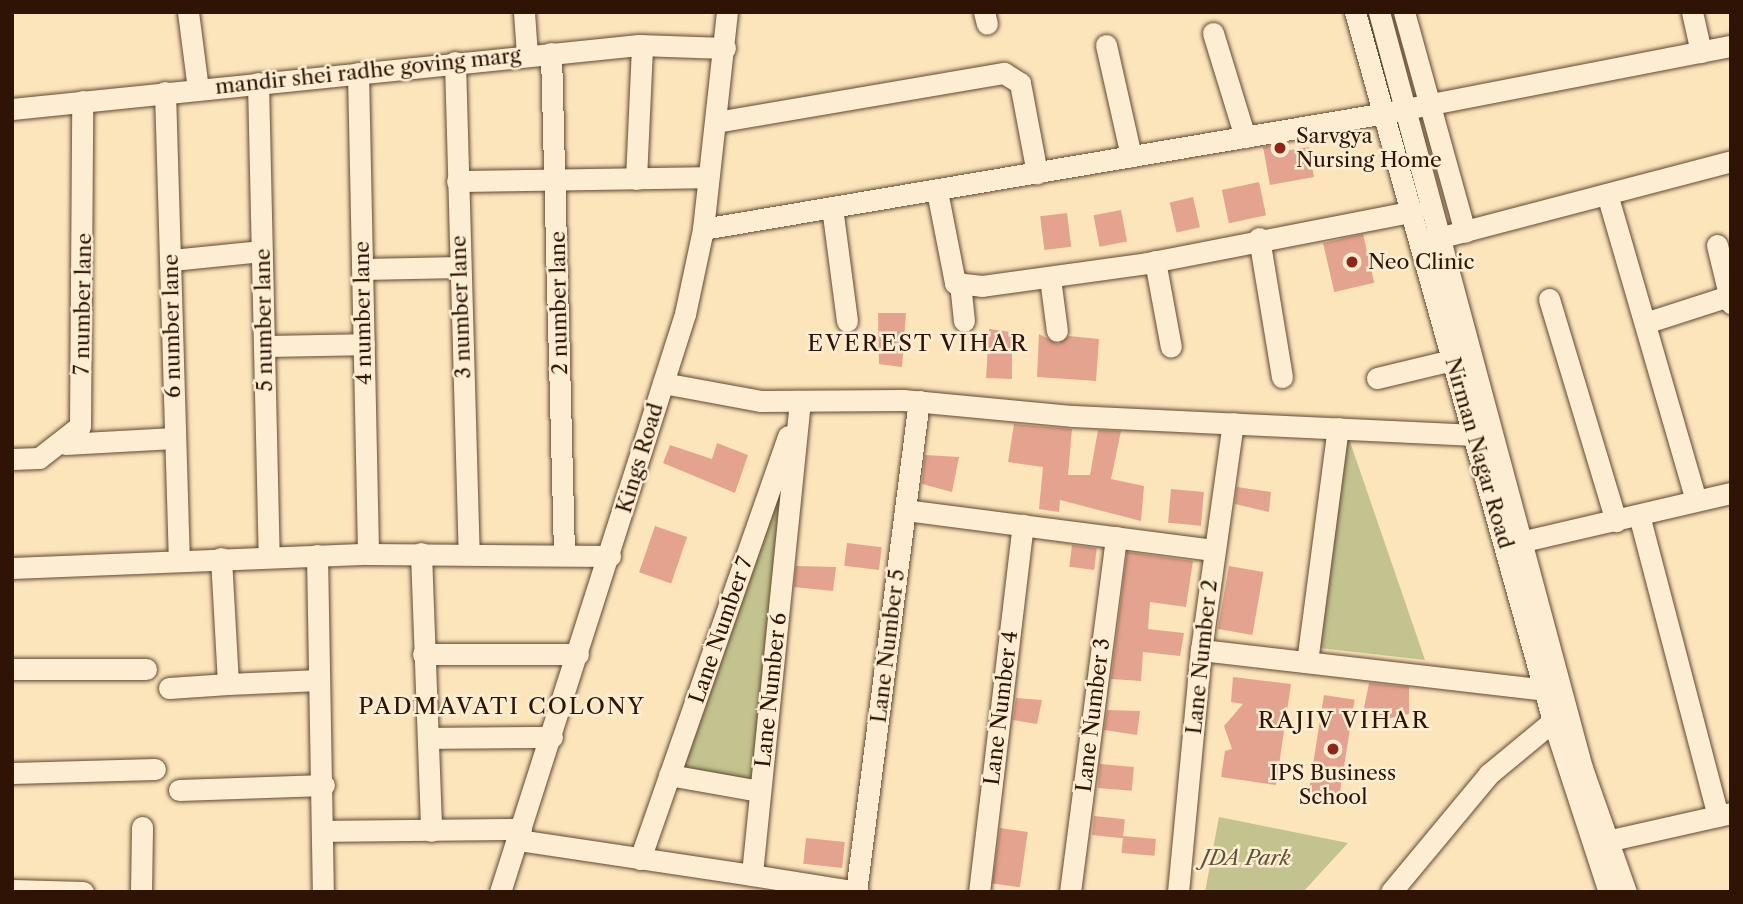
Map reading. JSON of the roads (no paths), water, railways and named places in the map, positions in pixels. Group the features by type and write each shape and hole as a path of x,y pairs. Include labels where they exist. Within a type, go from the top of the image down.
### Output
{"street":[{"path":"188,12 198,89"},
{"path":"524,12 527,55"},
{"name":"Kings Road","path":"500,892 610,556 663,383 703,229 727,12"},
{"name":"Nirman Nagar Road","path":"1355,12 1414,211 1431,240 1512,542 1553,721 1609,892"},
{"name":"Nirman Nagar Road","path":"1380,12 1407,109 1452,360 1471,435 1512,542 1607,841 1626,892"},
{"path":"1404,12 1465,232"},
{"path":"1692,12 1701,52"},
{"path":"1213,33 1245,137"},
{"path":"636,179 642,45"},
{"name":"mandir shei radhe goving marg","path":"12,109 551,52 642,45 725,47"},
{"path":"1106,45 1131,156"},
{"path":"1391,52 1413,45"},
{"path":"703,229 1385,113 1731,46"},
{"name":"2 number lane","path":"551,52 558,181 564,554"},
{"name":"3 number lane","path":"455,62 469,552"},
{"name":"4 number lane","path":"358,73 368,554"},
{"path":"716,122 1004,73 1020,83 1037,173"},
{"name":"5 number lane","path":"258,83 269,556"},
{"name":"6 number lane","path":"165,92 179,560"},
{"name":"7 number lane","path":"65,444 80,426 82,101"},
{"path":"1431,240 1731,161"},
{"path":"457,181 708,177"},
{"path":"937,191 955,283 1050,278 1155,261 1259,238 1414,211"},
{"path":"1606,194 1696,500"},
{"path":"832,207 847,321"},
{"path":"1259,238 1282,377"},
{"path":"1645,323 1730,300 1717,245"},
{"path":"172,260 262,251"},
{"path":"1155,261 1171,347"},
{"path":"363,269 460,267"},
{"path":"1050,278 1057,331"},
{"path":"960,283 964,321"},
{"path":"1549,299 1616,521"},
{"path":"264,346 364,344"},
{"path":"1377,378 1452,360"},
{"path":"663,383 761,401 919,401 1233,423 1471,435"},
{"name":"Lane Number 7","path":"640,859 800,401"},
{"name":"Lane Number 6","path":"752,875 800,401"},
{"name":"Lane Number 5","path":"857,892 919,401"},
{"name":"Lane Number 2","path":"1178,892 1201,650 1233,423"},
{"path":"1307,662 1338,428"},
{"path":"12,460 39,458 65,444 174,438"},
{"path":"1512,542 1616,521 1731,493"},
{"path":"905,510 1214,550"},
{"path":"1607,841 1724,814 1639,514"},
{"name":"Lane Number 4","path":"979,892 1023,525"},
{"name":"Lane Number 3","path":"1070,892 1116,537"},
{"path":"12,568 317,555 469,552 610,556"},
{"path":"421,553 431,831"},
{"path":"317,555 324,785 323,892"},
{"path":"221,558 228,684"},
{"path":"1201,650 1545,690"},
{"path":"423,654 578,654"},
{"path":"12,669 146,669"},
{"path":"169,688 319,680"},
{"path":"1391,892 1489,774 1553,721"},
{"path":"428,738 552,737"},
{"path":"12,773 155,769"},
{"path":"669,775 760,791"},
{"path":"179,790 324,785"},
{"path":"141,892 142,827"},
{"path":"323,831 520,834 640,859 857,892"},
{"path":"12,890 83,892"}],"place":[{"name":"Sarvgya Nursing Home","path":"1280,148"},
{"name":"Neo Clinic","path":"1352,262"},
{"name":"IPS Business School","path":"1333,749"}],"district":[{"name":"EVEREST VIHAR","path":"918,343"},
{"name":"PADMAVATI COLONY","path":"502,706"},
{"name":"RAJIV VIHAR","path":"1344,720"}],"park label":[{"name":"JDA Park","path":"1246,858"}]}
